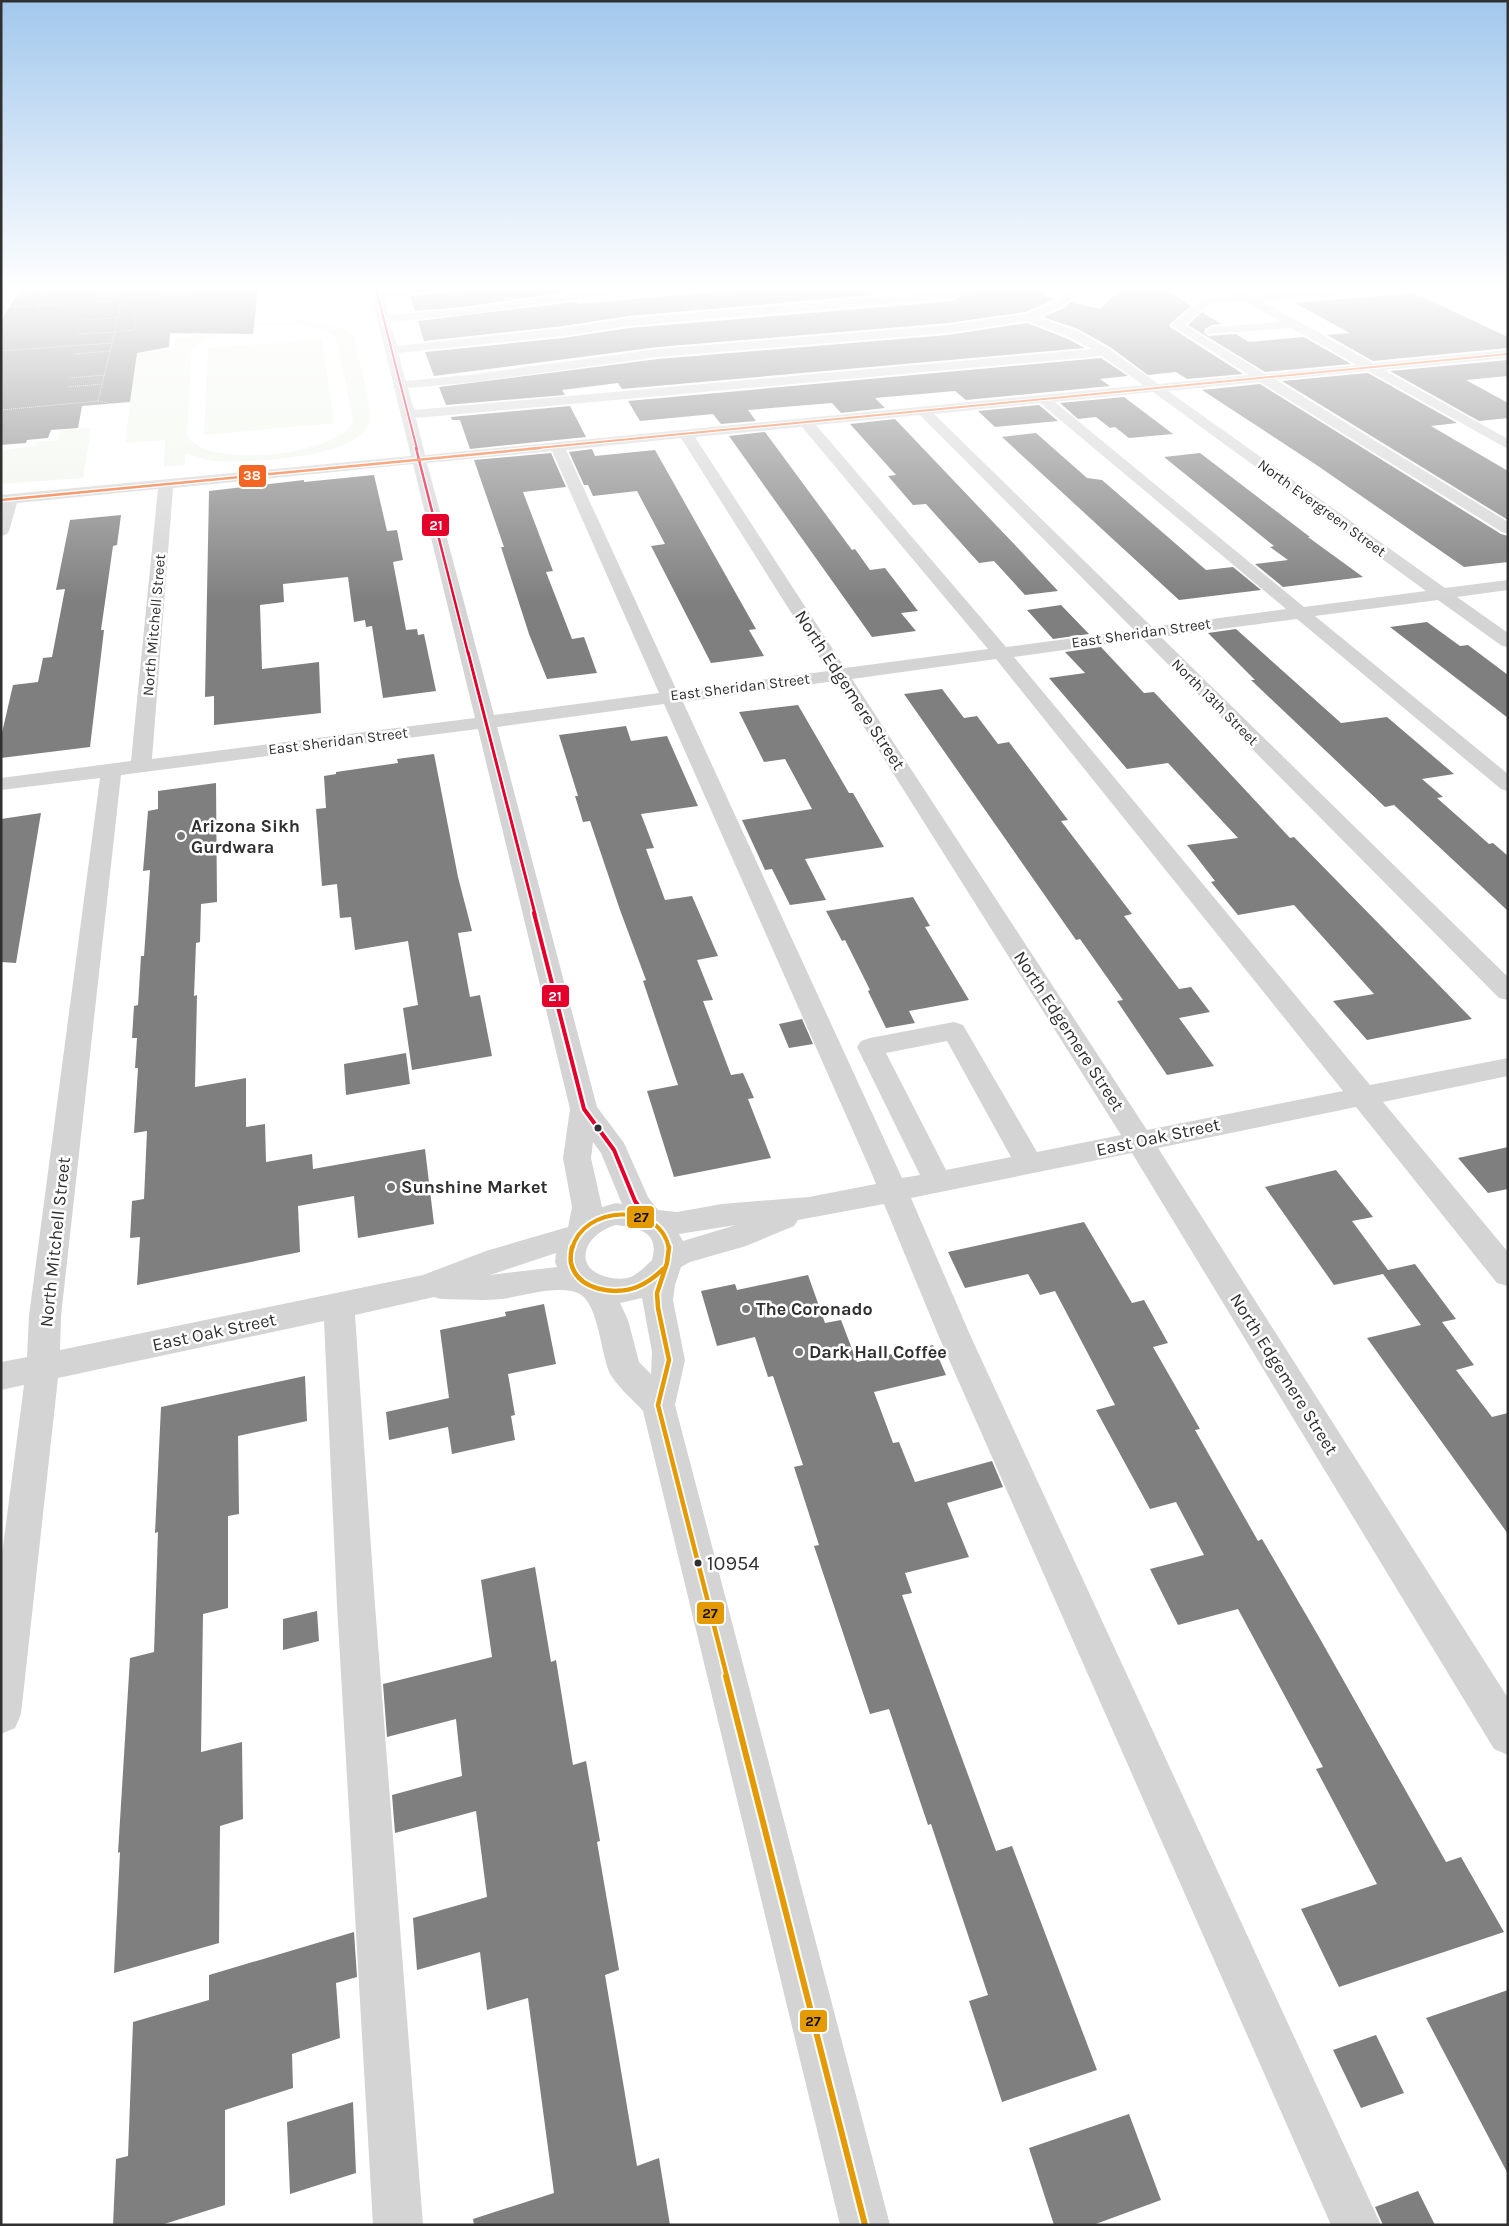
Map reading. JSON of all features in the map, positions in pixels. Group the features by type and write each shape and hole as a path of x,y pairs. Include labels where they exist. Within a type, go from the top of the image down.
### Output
{"street":[{"path":"402,393 584,1110 577,1158 588,1206 580,1231 570,1247 569,1259 573,1270 605,1305 612,1320 624,1368 658,1405"},
{"path":"408,415 653,393"},
{"path":"4,498 1105,393"},
{"name":"North Evergreen Street","path":"1162,393 1508,642"},
{"path":"1288,393 1508,529"},
{"path":"1416,393 1508,445"},
{"path":"1043,399 1508,785"},
{"name":"North 13th Street","path":"923,410 1508,992"},
{"path":"806,422 1001,653 1508,1274"},
{"name":"North Edgemere Street","path":"685,433 1140,1142 1508,1735"},
{"path":"557,445 672,695 893,1190 955,1337 1356,2225"},
{"path":"4,498 386,457 419,458"},
{"name":"North Mitchell Street","path":"142,766 166,484"},
{"path":"1,530 4,498"},
{"name":"East Sheridan Street","path":"1,784 1508,585"},
{"name":"North Mitchell Street","path":"1,1714 43,1367 45,1316 111,770"},
{"path":"938,1182 870,1047 954,1031 1029,1164"},
{"name":"East Oak Street","path":"649,1220 677,1223 722,1215 809,1208 1140,1142 1361,1095 1508,1067"},
{"path":"584,1110 614,1150 635,1201 649,1220 663,1231 668,1240 670,1250 657,1290 657,1301 669,1361 658,1405 865,2225"},
{"name":"East Oak Street","path":"665,1265 681,1253 735,1238 809,1208"},
{"path":"580,1231 598,1218 615,1214 631,1214 649,1220"},
{"name":"East Oak Street","path":"1,1376 427,1287 497,1259 580,1231"},
{"path":"586,1283 617,1292 631,1290 655,1278 665,1265"},
{"name":"East Oak Street","path":"427,1287 501,1287 549,1280 586,1283"},
{"path":"339,1306 357,1625 398,2225"}],"path":[{"path":"98,401 100,393"},
{"path":"1,410 98,401 112,404"}],"shaded area":[{"path":"132,393 189,393 187,433 196,445 216,452 242,455 300,450 326,442 345,431 353,418 348,393 367,393 369,404 370,420 363,433 348,443 326,451 302,456 230,461 211,460 185,454 185,465 164,467 165,440 125,443"},
{"path":"206,393 330,393 334,423 204,435"},
{"path":"91,428 83,478 1,484 1,450 36,446 37,442 58,440 60,430"}],"building":[{"path":"1,393 131,393 130,402 82,406 78,428 51,430 48,438 27,440 26,443 1,445"},
{"path":"441,393 564,393 565,395 446,405"},
{"path":"717,393 934,393 875,398 885,408 841,413 832,403 748,410 756,421 721,424 713,414 640,421 628,401"},
{"path":"957,393 1039,393 966,400"},
{"path":"1206,393 1274,393 1501,534 1508,536 1508,562 1464,567 1318,466"},
{"path":"1301,393 1403,393 1457,423 1431,426 1508,471 1508,520"},
{"path":"1429,393 1490,393 1508,403 1508,418 1479,421"},
{"path":"1124,397 1173,434 1129,438 1115,427 1110,428 1096,417 1078,419 1060,403"},
{"path":"1039,405 1058,421 995,427 978,411"},
{"path":"570,406 586,437 470,449 460,420 452,420 451,417"},
{"path":"895,419 1058,591 1025,595 994,561 979,563 926,504 913,505 888,476 896,475 850,424"},
{"path":"765,432 852,550 855,549 870,570 885,568 918,611 901,613 916,631 872,637 729,436"},
{"path":"1036,433 1087,478 1102,480 1206,570 1233,567 1261,590 1179,600 1002,437"},
{"path":"592,449 595,456 655,450 756,629 749,630 764,656 711,663 651,546 665,544 637,491 593,496 588,485 584,485 569,452"},
{"path":"551,453 566,487 523,492 553,571 546,572 572,639 584,637 597,673 547,679 529,634 501,547 504,547 474,460"},
{"path":"1200,453 1363,577 1283,587 1255,564 1288,560 1270,547 1274,546 1164,457"},
{"path":"374,475 387,531 397,530 403,560 393,562 406,630 417,629 418,635 424,634 436,691 383,698 372,626 366,627 365,620 354,622 348,577 283,584 284,602 260,605 262,669 319,662 321,713 214,725 214,696 205,697 209,491 304,480 304,482"},
{"path":"121,515 117,545 113,546 101,630 104,630 90,747 1,758 1,737 13,685 38,682 43,658 52,657 65,589 56,590 70,520"},
{"path":"1061,605 1089,634 1053,639 1027,610"},
{"path":"1427,622 1460,646 1468,645 1508,675 1508,718 1390,627"},
{"path":"1236,629 1341,723 1387,717 1454,774 1422,779 1443,797 1437,798 1489,844 1493,843 1508,856 1508,911 1394,805 1385,807 1251,680 1255,680 1208,633"},
{"path":"1101,647 1144,693 1154,692 1290,838 1294,837 1472,1019 1367,1040 1333,1001 1374,994 1294,905 1238,915 1211,882 1215,881 1187,845 1238,838 1168,763 1127,769 1049,678 1085,673 1065,652"},
{"path":"942,689 964,718 977,716 998,744 1009,742 1068,820 1061,821 1132,914 1124,916 1179,989 1191,987 1210,1012 1179,1018 1214,1066 1167,1075 1117,1001 1123,1000 1080,939 1076,940 904,694"},
{"path":"798,705 849,793 853,793 884,847 805,859 826,900 790,905 772,869 765,870 742,820 812,809 785,759 764,762 739,712"},
{"path":"626,726 631,741 667,736 698,806 641,814 654,848 646,849 665,900 692,896 718,956 697,960 713,1000 703,1001 731,1075 743,1073 754,1098 748,1099 771,1158 674,1177 647,1091 678,1085 643,981 646,980 590,821 583,822 575,796 578,796 559,735"},
{"path":"434,754 458,877 472,931 458,933 470,997 480,995 492,1056 412,1070 403,1008 418,1005 408,941 355,950 351,917 340,918 337,884 322,886 316,809 326,808 324,776 336,774 336,772 398,763 397,759"},
{"path":"216,783 217,902 201,904 200,942 196,943 194,996 197,995 195,1087 246,1078 246,1127 265,1124 266,1162 312,1154 313,1169 425,1149 434,1224 358,1238 354,1196 298,1206 300,1252 137,1285 140,1237 130,1238 132,1201 144,1199 147,1131 134,1133 138,1068 135,1068 137,1038 132,1038 134,1006 138,1005 141,956 144,956 150,870 143,871 148,811 158,809 158,791"},
{"path":"41,813 16,963 1,962 1,819"},
{"path":"913,897 930,926 925,927 969,1000 909,1011 915,1023 886,1028 868,991 870,990 845,940 842,941 826,911"},
{"path":"802,1019 813,1044 789,1048 779,1024"},
{"path":"406,1053 410,1084 346,1095 344,1064"},
{"path":"1508,1147 1508,1189 1488,1193 1458,1158"},
{"path":"1336,1170 1373,1217 1352,1221 1388,1270 1415,1264 1456,1319 1442,1322 1474,1365 1456,1370 1492,1417 1508,1413 1508,1534 1367,1338 1421,1325 1383,1274 1334,1285 1265,1187"},
{"path":"1084,1222 1132,1303 1144,1300 1168,1343 1153,1347 1200,1429 1195,1430 1258,1541 1262,1539 1319,1637 1446,1862 1461,1857 1504,1932 1339,1987 1301,1909 1377,1884 1316,1769 1323,1767 1238,1609 1178,1625 1150,1569 1204,1555 1176,1502 1150,1509 1096,1410 1115,1405 1055,1291 1040,1295 1028,1274 965,1288 948,1252"},
{"path":"808,1275 825,1323 841,1320 857,1362 933,1345 946,1375 874,1392 893,1443 899,1442 915,1482 992,1461 1003,1487 947,1503 969,1557 905,1573 912,1593 902,1595 996,1851 1012,1846 1097,2070 1002,2102 969,2001 988,1995 931,1824 928,1825 889,1709 870,1714 814,1546 819,1545 794,1467 803,1465 773,1376 768,1377 755,1337 717,1346 701,1291 735,1284 737,1290"},
{"path":"544,1304 556,1364 508,1374 515,1415 511,1416 515,1440 452,1454 448,1427 389,1440 386,1412 449,1398 440,1330 506,1316 505,1312"},
{"path":"305,1376 307,1421 238,1436 239,1514 228,1516 228,1608 203,1614 201,1752 242,1742 243,1819 220,1826 219,1943 114,1973 120,1852 118,1853 130,1658 154,1652 158,1532 155,1533 161,1407"},
{"path":"535,1567 551,1662 556,1660 573,1765 586,1761 600,1841 597,1842 619,1970 605,1975 637,2166 659,2158 670,2225 474,2225 473,2219 554,2193 528,1998 487,2010 480,1952 417,1970 413,1918 487,1897 476,1811 395,1833 392,1795 462,1776 456,1719 387,1737 383,1684 492,1657 481,1580"},
{"path":"317,1611 319,1641 283,1650 283,1619"},
{"path":"354,1932 357,1977 336,1983 340,2038 292,2054 293,2088 225,2110 225,2205 161,2225 113,2225 116,2159 128,2156 133,2022 209,2000 209,1975"},
{"path":"1508,1990 1508,2174 1426,2018"},
{"path":"1376,2035 1404,2093 1361,2108 1333,2050"},
{"path":"353,2102 356,2173 290,2194 287,2122"},
{"path":"1129,2114 1161,2200 1093,2225 1054,2225 1029,2148"},
{"path":"1418,2191 1435,2225 1383,2225 1375,2207"}],"transit line":[{"name":"21","path":"402,393 584,1109 614,1150 635,1201 647,1218"},
{"name":"38","path":"1,500 1107,393"},
{"name":"27","path":"663,1269 648,1282 630,1290 616,1291 592,1287 577,1276 570,1262 572,1246 580,1231 595,1220 616,1214 650,1220 658,1226 668,1242 669,1256 659,1285 657,1300 667,1345 669,1365 658,1405 865,2225"}],"place":[{"name":"Arizona Sikh Gurdwara","path":"181,836"},
{"name":"Sunshine Market","path":"391,1187"},
{"name":"The Coronado","path":"746,1309"},
{"name":"Dark Hall Coffee","path":"799,1352"},
{"name":"10954","path":"698,1563"}]}
